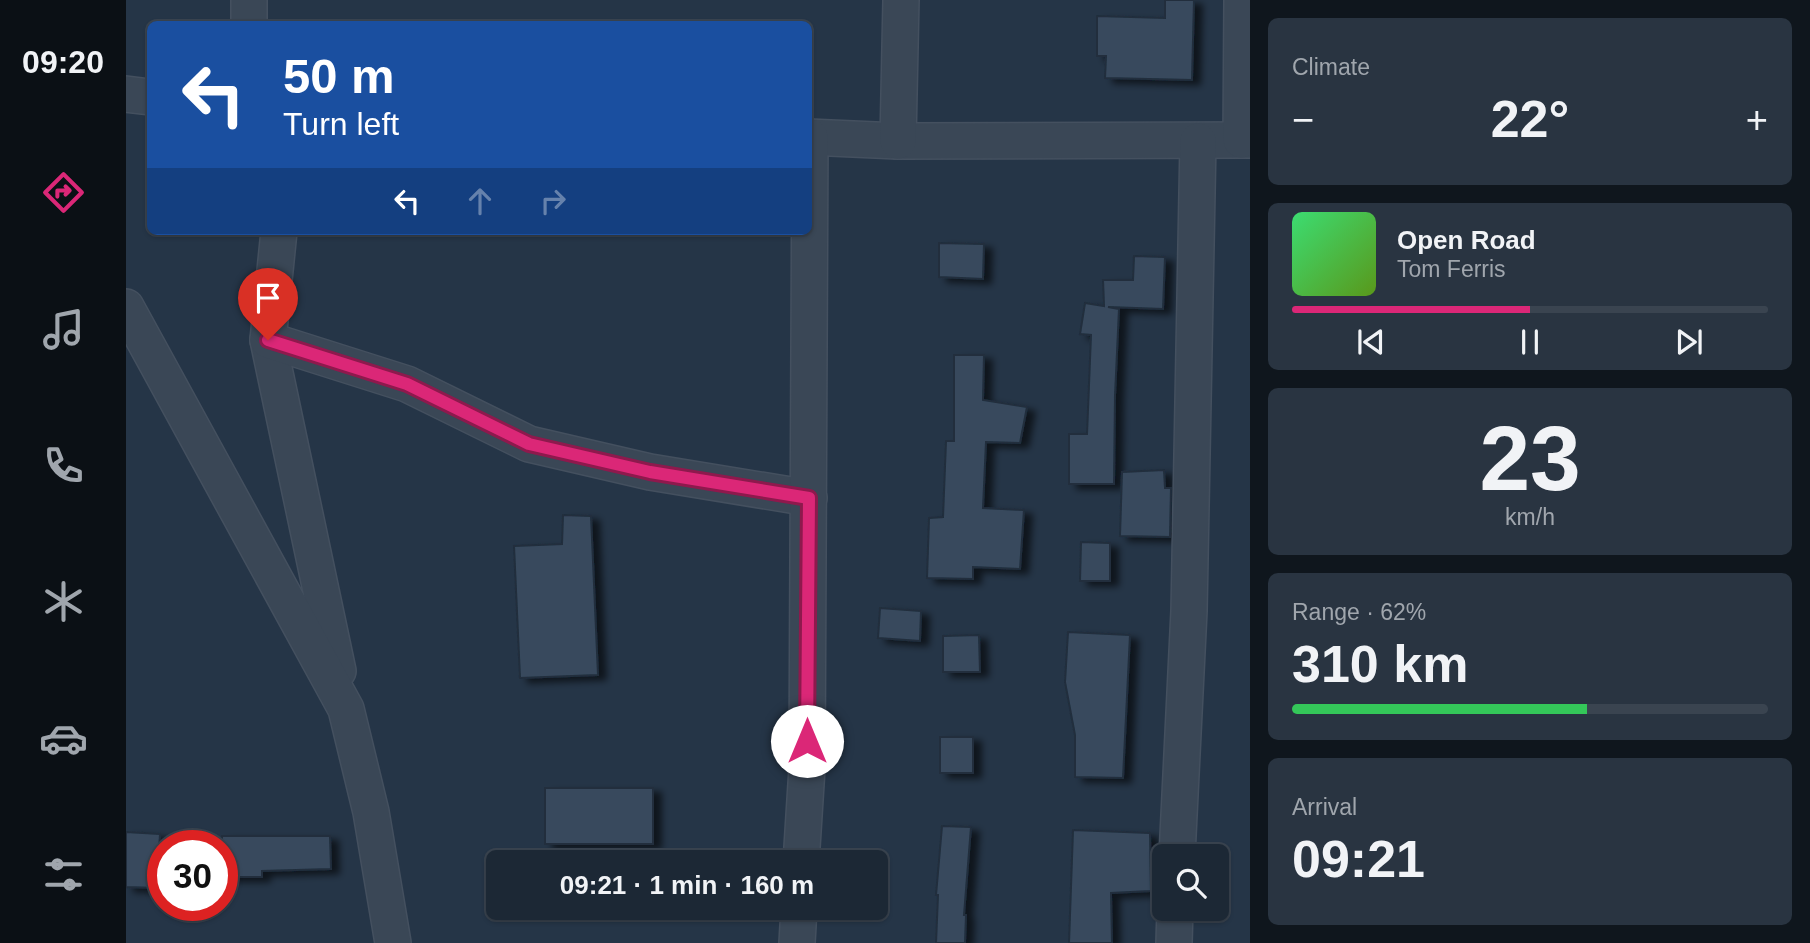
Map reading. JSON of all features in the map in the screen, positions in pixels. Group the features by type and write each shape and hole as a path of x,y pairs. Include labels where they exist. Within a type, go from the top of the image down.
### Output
{"street":[{"path":"249,0 249,21"},
{"path":"898,142 901,0"},
{"path":"812,137 898,142 1245,140 1242,0"},
{"path":"126,94 147,97"},
{"path":"1178,844 1189,611 1198,141"},
{"path":"279,235 268,340 346,709 371,812 393,943"},
{"path":"802,850 807,768 809,235"},
{"path":"126,307 346,709"},
{"path":"268,340 407,384 529,444 650,472 809,498"},
{"path":"797,943 798,920"},
{"path":"1174,943 1175,921"}],"building":[{"path":"1165,0 1194,0 1192,80 1105,78 1106,56 1097,56 1097,16 1165,18"},
{"path":"939,243 984,244 983,279 939,277"},
{"path":"1134,256 1165,257 1163,309 1108,307 1119,309 1114,484 1069,484 1069,434 1087,434 1091,335 1080,334 1085,303 1104,306 1103,280 1133,280"},
{"path":"954,355 984,355 983,400 1027,407 1020,443 986,442 983,508 1024,510 1020,569 973,567 973,579 927,578 929,518 943,517 946,441 954,441"},
{"path":"1164,470 1165,488 1171,488 1170,537 1120,536 1122,472"},
{"path":"563,515 591,516 598,675 520,678 514,546 562,544"},
{"path":"1081,542 1110,543 1110,581 1080,581"},
{"path":"880,608 921,611 920,641 878,638"},
{"path":"1068,632 1130,635 1123,778 1075,777 1075,735 1065,682"},
{"path":"979,635 980,672 943,672 943,636"},
{"path":"940,737 973,737 973,773 940,773"},
{"path":"545,788 653,788 653,844 545,844"},
{"path":"942,826 971,827 964,915 965,943 936,943 936,895"},
{"path":"1073,830 1150,833 1151,891 1111,893 1112,943 1069,943"},
{"path":"126,832 147,833 147,888 126,887"},
{"path":"238,836 330,836 331,869 262,871 262,877 238,877"}],"route":[{"path":"268,340 407,384 529,444 650,472 809,498 807,741"}]}
